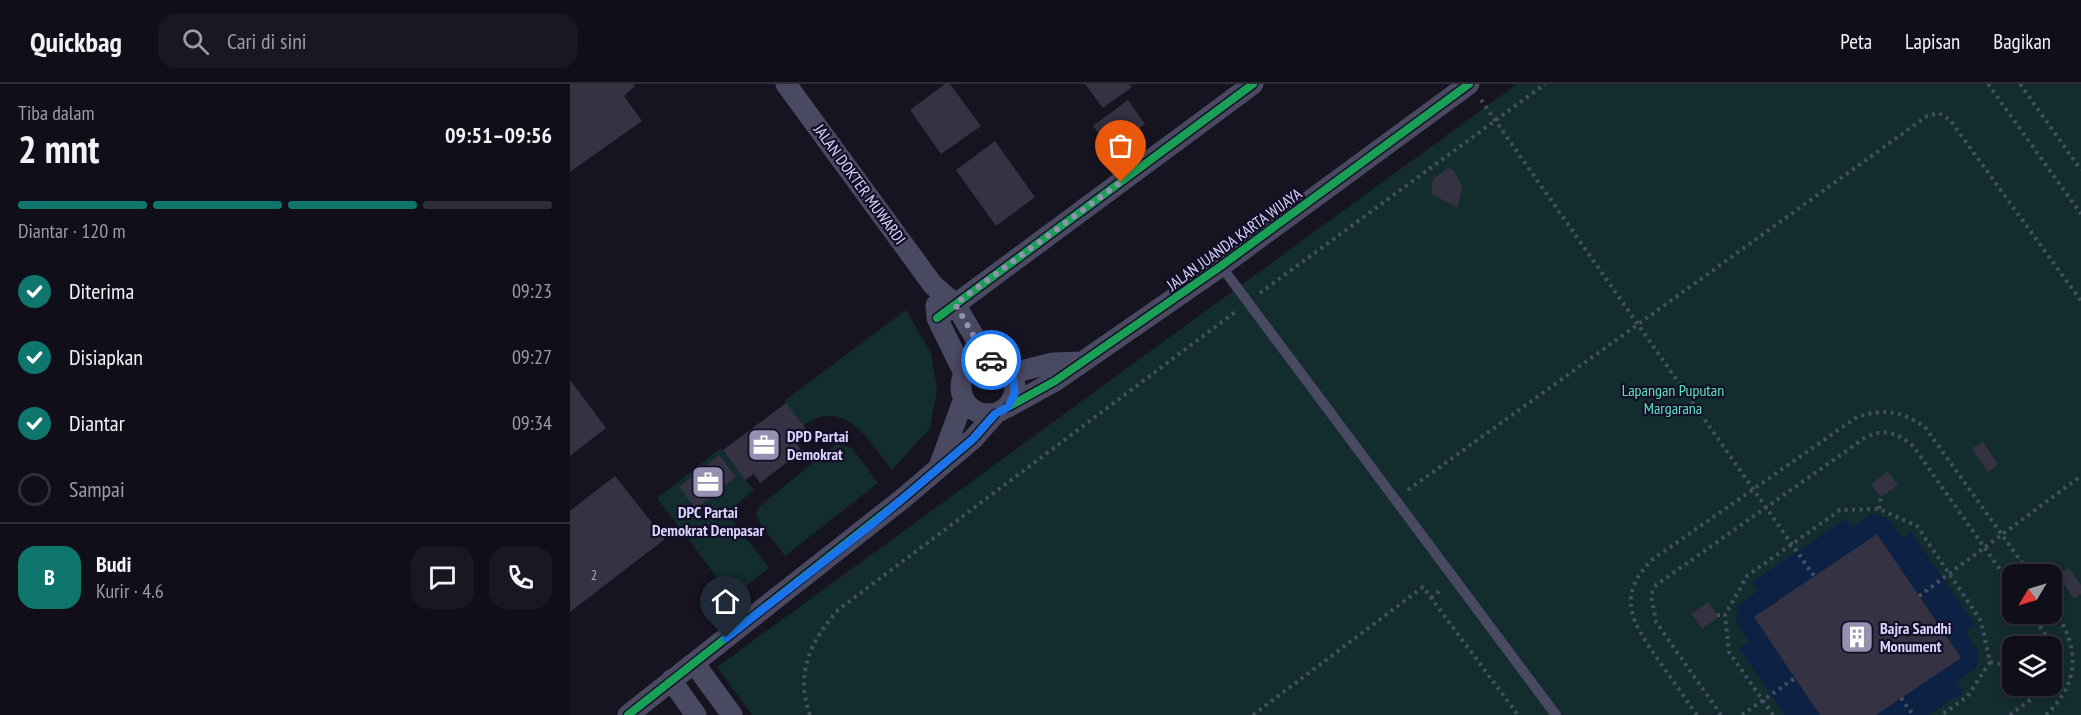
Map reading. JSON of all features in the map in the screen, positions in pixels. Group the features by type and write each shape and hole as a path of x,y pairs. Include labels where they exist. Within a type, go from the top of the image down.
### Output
{"street":[{"name":"JALAN DOKTER MUWARDI","path":"786,84 933,285 955,304 988,360"},
{"path":"937,318 1253,84"},
{"name":"JALAN JUANDA KARTA WIJAYA","path":"628,715 794,586 973,439 1001,411 1055,381 1221,266 1469,84"},
{"name":"JALAN DOKTER MUWARDI","path":"933,285 937,318 964,373"},
{"path":"939,467 963,401 960,387 964,373 974,363 988,360 997,361 1012,374 1015,393 1001,411 980,414 963,401"},
{"path":"1012,374 1053,363 1080,362"},
{"path":"694,663 732,715"},
{"path":"671,680 696,715"}],"lane":[{"path":"1221,266 1556,715"}],"path":[{"path":"810,715 804,698 805,665 818,634 837,610 1248,302 1545,84"},
{"path":"1988,84 2081,214"},
{"path":"2020,84 2081,170"},
{"path":"1395,500 1927,116 1939,112 1950,120 2081,301"},
{"path":"1496,121 1814,576"},
{"path":"1697,715 1638,631 1630,612 1631,591 1639,572 1653,559 1857,417 1876,411 1894,411 1910,417 1925,427 2023,564"},
{"path":"1721,715 1656,622 1651,595 1656,585 1866,437 1878,432 1889,432 1913,446 2002,572"},
{"path":"1919,596 2081,476"},
{"path":"1879,509 1881,497"},
{"path":"1773,715 1729,652 1725,615 1747,576 1840,510 1879,509 1917,526 1981,621 1990,663 1967,697 1941,715"},
{"path":"1253,715 1423,587 1518,715"},
{"path":"1717,615 1725,615"},
{"path":"2046,715 2068,696 2077,676 2078,655 2071,633 2062,620"},
{"path":"1990,663 2000,664"},
{"path":"1742,715 1795,678"},
{"path":"2010,715 2036,696"},
{"path":"1901,698 1912,715"}],"green space":[{"name":"Lapangan Puputan Margarana","path":"1517,84 2081,84 2081,715 752,715 717,667"},
{"path":"906,310 931,353 937,390 930,428 892,470 865,435 855,426 844,419 831,416 818,418 803,426 784,401"},
{"path":"836,444 852,448 878,483 785,556 760,524 756,513 760,506"},
{"path":"721,448 754,490 735,506 731,518 769,568 732,597 657,498"}],"water":[{"path":"1872,514 1888,518 1902,538 1911,532 1975,625 1965,632 1979,652 1976,668 1956,682 1963,692 1929,715 1876,715 1961,657 1877,534 1754,617 1820,715 1785,715 1739,648 1749,642 1736,622 1738,605 1758,591 1752,582 1846,519 1852,528"}],"building":[{"path":"570,84 633,84 635,86 624,96 642,121 570,172"},
{"path":"945,84 950,84 981,126 941,154 910,110"},
{"path":"1085,84 1129,84 1132,87 1103,108"},
{"path":"1128,100 1145,124 1110,149 1093,126"},
{"path":"995,141 1035,197 996,226 956,170"},
{"path":"1448,168 1454,171 1462,186 1458,208 1431,194 1433,179"},
{"path":"570,380 606,428 570,456"},
{"name":"DPD Partai Demokrat","path":"786,403 807,430 794,440 802,451 760,483 754,474 745,480 723,450"},
{"path":"1983,441 1998,465 1988,472 1972,449"},
{"name":"DPC Partai Demokrat Denpasar","path":"719,455 736,477 696,509 679,487"},
{"path":"1888,471 1898,485 1881,497 1871,484"},
{"path":"615,476 665,539 570,612 570,511"},
{"name":"Bajra Sandhi Monument","path":"1877,534 1961,658 1876,715 1820,715 1754,617"},
{"path":"2069,568 2081,585 2081,594 2074,599 2062,581 2062,572"},
{"path":"1708,602 1719,617 1702,629 1691,614"}],"cycle path":[{"path":"937,318 1253,84"},
{"path":"1008,407 1055,381 1221,266 1469,84"},
{"path":"628,715 901,500 973,439 995,414"}],"way so far":[{"path":"991,360 988,360 955,304 1121,182"}],"place":[{"name":"DPD Partai Demokrat","path":"764,445"},
{"name":"DPC Partai Demokrat Denpasar","path":"708,482"},
{"name":"Bajra Sandhi Monument","path":"1857,637"}],"route":[{"path":"726,638 875,522 973,439 995,414 1008,407 1015,393 1012,374 1005,366 991,360"}]}
